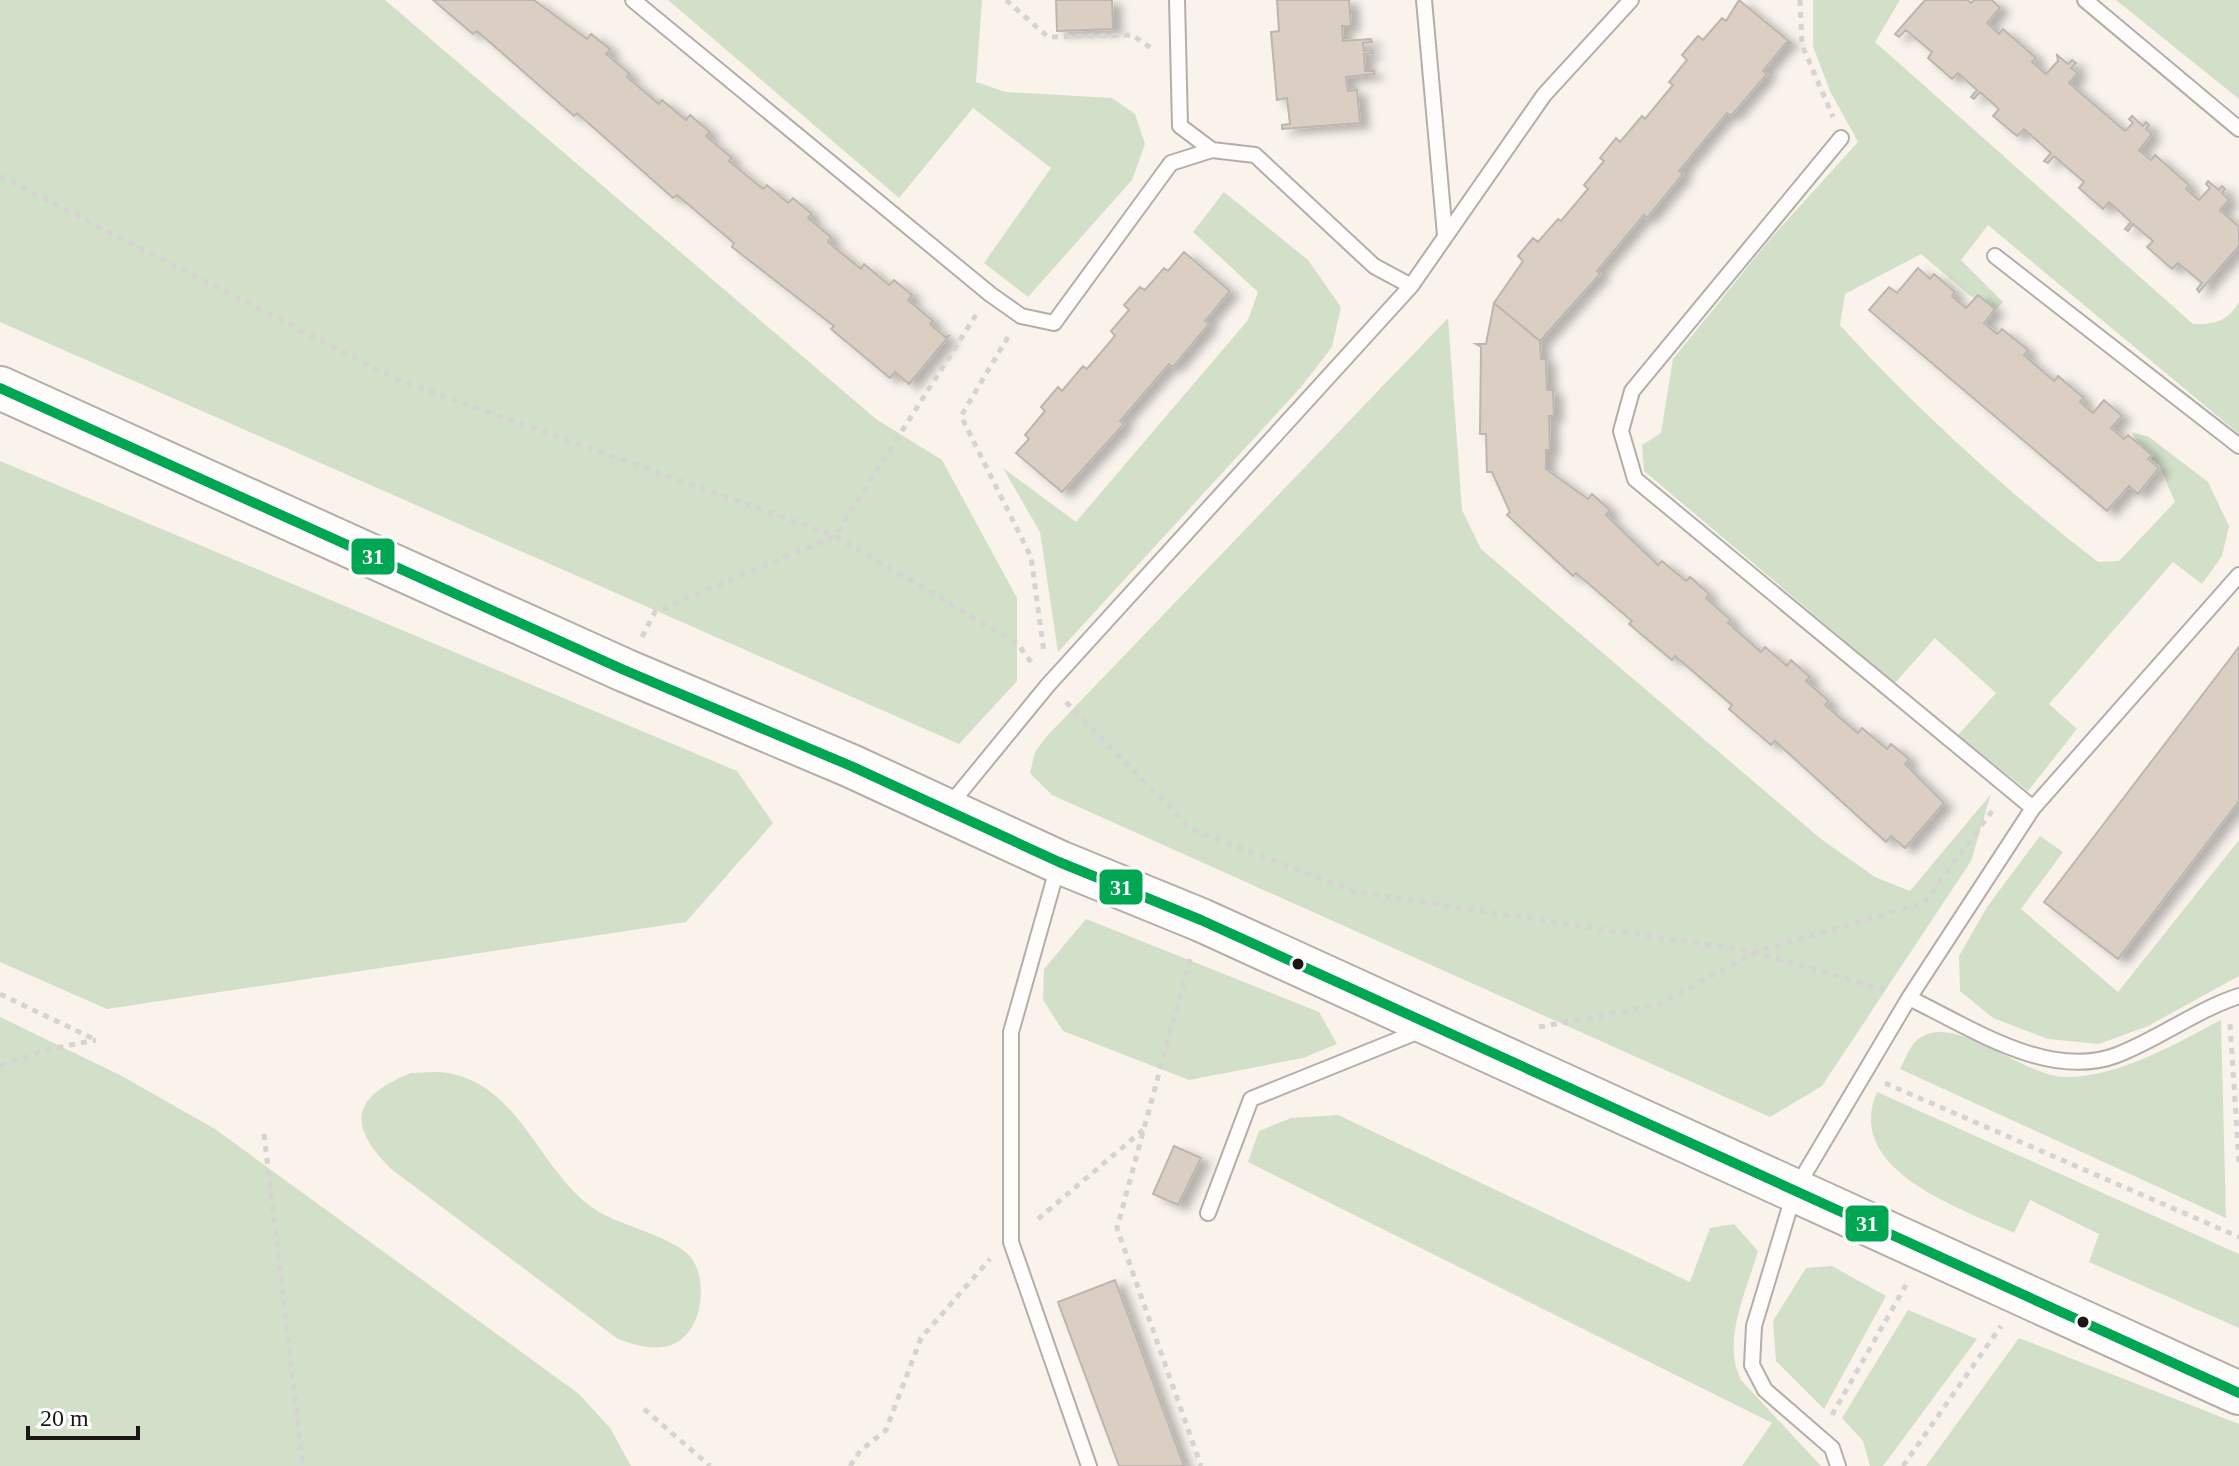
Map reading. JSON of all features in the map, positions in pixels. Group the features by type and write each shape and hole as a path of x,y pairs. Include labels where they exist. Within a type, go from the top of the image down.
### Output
{"main road":[{"path":"0,388 624,670 1059,862 1201,920 2239,1393"}],"lane":[{"path":"633,0 990,294 1021,316 1054,323 1171,163 1212,150 1255,155 1374,266 1411,286"},
{"path":"1177,0 1180,126 1212,150"},
{"path":"1424,0 1445,235"},
{"path":"945,810 1048,685 1411,286 1544,95 1631,0"},
{"path":"2085,0 2239,129"},
{"path":"1841,138 1632,391 1621,431 1635,479 2008,791 2033,808"},
{"path":"1995,256 2239,446"},
{"path":"1838,1466 1832,1448 1765,1390 1752,1365 1754,1326 1795,1190 1909,998 2033,808 2239,575"},
{"path":"1059,862 1011,1032 1011,1242 1089,1466"},
{"path":"1909,998 2039,1057 2095,1061 2118,1055 2234,997"},
{"path":"1208,1213 1251,1099 1433,1026"}],"path":[{"path":"1006,0 1048,37 1132,35 1179,67"},
{"path":"1800,0 1802,45 1841,138"},
{"path":"0,176 396,379 835,536 1018,644 1048,685 1191,829 1355,892 1755,952 1909,998"},
{"path":"624,670 655,612 835,536 990,294"},
{"path":"1021,316 961,416 1031,557 1048,685"},
{"path":"1539,1027 1658,1005 1755,952 1924,903 2008,791"},
{"path":"1201,920 1117,1228 1201,1466"},
{"path":"0,994 96,1040 50,1049 0,1065"},
{"path":"2234,997 2239,1163"},
{"path":"1863,1073 2239,1237"},
{"path":"850,1466 860,1451 886,1430 921,1338 978,1270 1144,1128"},
{"path":"264,1134 303,1466"},
{"path":"1829,1420 1910,1278"},
{"path":"1903,1466 2002,1324"},
{"path":"644,1409 710,1466"}],"green space":[{"path":"0,0 385,0 876,419 942,460 1017,598 1017,681 959,744 0,322"},
{"path":"668,0 982,0 976,82 1006,92 1112,98 1135,114 1145,144 1132,180 1028,297 984,263 1051,168 973,108 899,198"},
{"path":"1813,0 1900,0 1875,42 2193,324 2220,320 2230,314 2239,302 2239,434 1988,225 1961,260 2003,302 1992,314 1921,254 1845,294 1840,325 1869,356 1964,449 2098,562 2119,561 2175,502 2159,465 2137,447 2132,432 2149,437 2208,482 2229,526 2222,556 2202,584 2173,562 2049,704 2077,729 2028,791 1958,735 1996,693 1935,638 1895,683 1644,471 1642,445 1661,433 1673,359 1771,238 1858,142 1830,91 1813,46"},
{"path":"2116,0 2239,0 2239,99"},
{"path":"1224,192 1308,260 1341,307 1332,347 1301,387 1058,652 1040,532 1003,468 1076,522 1248,320 1258,292 1193,232"},
{"path":"1448,318 1462,510 1481,549 1821,839 1875,877 1910,891 1991,794 1971,861 1822,1086 1770,1117 1052,795 1030,773 1035,752 1047,736"},
{"path":"0,461 737,771 773,823 686,922 107,1009 0,962"},
{"path":"2040,836 2063,852 2021,909 2118,992 2239,840 2239,976 2148,1026 2099,1044 2048,1039 1993,1018 1960,991 1959,956 1987,907"},
{"path":"1086,919 1319,1012 1337,1044 1303,1058 1189,1080 1063,1031 1043,1000 1044,969"},
{"path":"0,1017 120,1075 215,1129 579,1394 610,1428 631,1466 0,1466"},
{"path":"2221,1020 2226,1218 1900,1069 1915,1042 1930,1033 1948,1033 1967,1038 2050,1075 2088,1075 2128,1065"},
{"path":"411,1073 448,1073 473,1081 512,1112 576,1194 606,1216 686,1252 698,1270 701,1295 696,1320 690,1331 671,1345 657,1347 618,1339 391,1169 367,1139 362,1114 376,1092"},
{"path":"1877,1092 2239,1254 2239,1328 2089,1262 2099,1234 2030,1200 2014,1233 1938,1198 1912,1182 1891,1164 1876,1143 1871,1119"},
{"path":"1338,1115 1690,1282 1710,1228 1734,1224 1758,1251 1735,1332 1736,1365 1741,1380 1821,1466 1742,1466 1772,1423 1248,1162 1259,1131 1291,1118"},
{"path":"1832,1266 1886,1296 1824,1409 1776,1361 1773,1321 1806,1268"},
{"path":"1908,1310 1977,1339 1883,1466 1870,1466 1863,1441 1842,1418"},
{"path":"2019,1338 2239,1424 2239,1466 1926,1466"}],"building":[{"path":"433,0 534,0 587,39 591,34 610,49 606,54 630,74 627,77 659,104 662,100 686,120 690,115 710,132 706,136 732,158 729,161 763,189 767,185 788,203 793,198 812,214 808,218 831,237 828,242 861,269 864,264 889,285 894,280 912,295 908,300 933,321 930,324 945,337 949,336 909,384 895,372 890,378 831,329 834,326 732,247 734,243 677,195 673,198 577,113 574,116 477,31 473,34"},
{"path":"1056,0 1112,0 1113,29 1057,31"},
{"path":"1277,0 1349,0 1351,26 1342,26 1343,41 1371,39 1372,42 1363,43 1364,51 1372,50 1373,53 1364,54 1365,71 1374,71 1374,74 1346,77 1348,91 1357,90 1360,123 1282,129 1282,125 1290,124 1287,98 1277,100 1271,32 1279,31"},
{"path":"1739,0 1791,43 1786,43 1763,71 1767,74 1731,116 1727,113 1679,171 1683,174 1647,218 1644,215 1597,271 1600,274 1540,341 1494,303 1523,261 1518,256 1533,238 1538,242 1558,219 1561,221 1588,189 1584,185 1604,161 1600,158 1616,138 1620,142 1642,116 1645,119 1673,85 1669,82 1687,60 1682,55 1698,36 1703,40 1722,18 1726,21"},
{"path":"1925,0 1967,0 1971,3 1974,0 1992,0 2000,8 1987,23 1999,34 2003,29 2036,58 2032,62 2046,74 2058,61 2057,55 2068,64 2072,60 2076,63 2071,68 2078,73 2069,83 2125,131 2133,123 2129,119 2132,116 2143,126 2146,122 2149,125 2146,129 2152,134 2139,150 2151,160 2155,155 2189,185 2186,189 2199,200 2210,188 2206,184 2208,181 2219,190 2222,186 2225,189 2222,193 2229,200 2220,210 2239,227 2239,246 2199,292 2197,289 2202,283 2178,263 2172,269 2147,247 2153,241 2133,224 2128,231 2125,229 2131,222 2109,202 2103,209 2079,188 2084,182 2054,156 2048,163 2044,161 2051,153 2024,129 2017,136 1993,116 1999,109 1980,92 1974,99 1971,97 1977,90 1958,73 1952,79 1928,58 1932,52 1906,30 1899,37 1895,34"},
{"path":"1184,252 1230,291 1205,321 1209,324 1173,367 1169,364 1120,421 1124,424 1062,492 1016,453 1029,439 1025,435 1045,411 1041,407 1058,387 1062,391 1083,366 1087,369 1115,336 1111,331 1129,310 1124,305 1140,287 1145,290 1164,268 1168,271"},
{"path":"1918,268 1930,279 1934,274 1955,292 1952,296 1966,308 1978,295 1995,309 1984,323 1997,334 2002,329 2028,350 2024,355 2054,381 2058,376 2084,398 2080,402 2093,413 2104,400 2122,416 2111,428 2124,439 2128,435 2152,455 2148,459 2159,468 2138,494 2129,486 2107,511 1869,310 1889,287 1897,293"},
{"path":"1494,303 1540,341 1541,359 1546,359 1547,390 1553,390 1554,416 1549,416 1550,450 1546,450 1546,469 1588,499 1592,494 1610,510 1606,515 1658,565 1662,561 1686,581 1690,577 1709,594 1706,598 1731,620 1728,623 1761,652 1765,647 1787,666 1791,660 1810,677 1806,681 1829,701 1825,705 1858,733 1862,728 1887,749 1891,744 1909,759 1905,764 1944,803 1905,848 1891,836 1886,842 1775,741 1771,745 1729,709 1732,705 1675,656 1672,660 1629,624 1632,621 1576,573 1573,576 1507,515 1510,512 1492,472 1487,472 1486,434 1480,434 1481,347 1476,344 1486,344"},
{"path":"2239,647 2239,801 2118,959 2044,902"},
{"path":"1174,1146 1201,1158 1178,1205 1153,1194"},
{"path":"1115,1280 1184,1466 1119,1466 1058,1302"}],"transit line":[{"name":"31","path":"0,388 624,670 851,766 1059,862 1201,920 2239,1393"}]}
